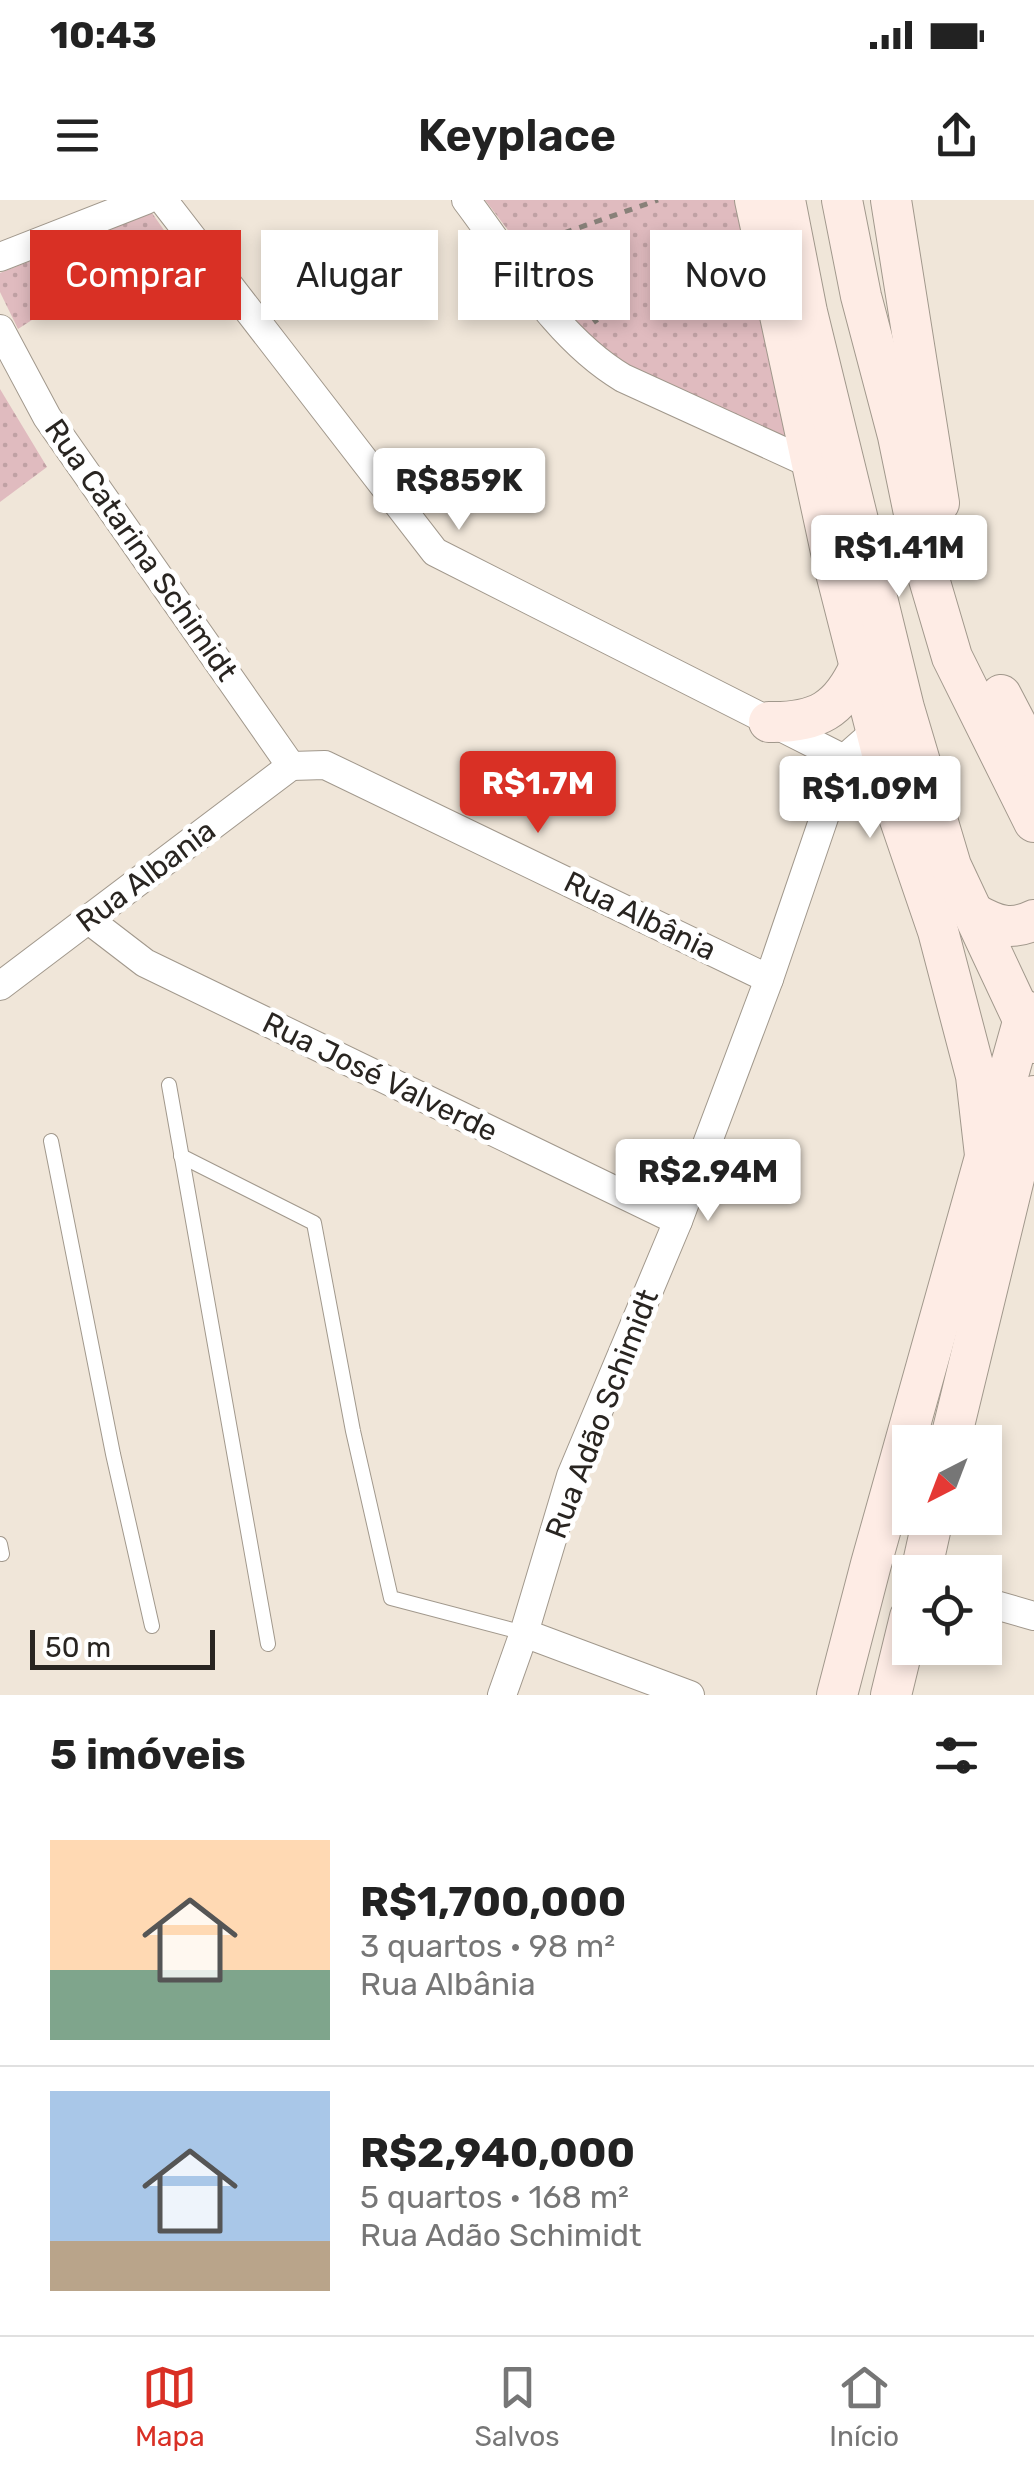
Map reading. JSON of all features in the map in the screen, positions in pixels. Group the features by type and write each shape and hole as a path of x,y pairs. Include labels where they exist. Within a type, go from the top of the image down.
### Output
{"main road":[{"path":"755,200 761,230"},
{"path":"784,200 846,315 952,657 1034,822"},
{"path":"842,200 849,482 890,719 896,808 938,931 976,1076 985,1155"},
{"path":"846,315 884,266 893,215"},
{"path":"893,215 932,470 953,576 983,662 1034,758"},
{"path":"802,299 846,315"},
{"path":"780,320 860,666 890,719 951,866 1030,1030"},
{"path":"769,722 801,720 830,709 848,692 860,666"},
{"path":"975,914 1010,928 1034,920"},
{"path":"938,931 980,1006 998,1020 1030,1030"},
{"path":"838,1695 985,1155 1030,1030 1034,983"},
{"path":"985,1155 1030,1118"},
{"path":"954,1425 1030,1118"},
{"path":"992,1259 1034,1225"},
{"path":"891,1695 898,1665"}],"street":[{"path":"0,257 146,200"},
{"path":"163,200 435,552 844,759"},
{"path":"466,200 564,329 593,360 849,482"},
{"name":"Rua Catarina Schimidt","path":"0,329 47,417 291,766"},
{"name":"Rua Adão Schimidt","path":"502,1695 572,1476 678,1220 770,979 844,759 890,719"},
{"name":"Rua Albânia","path":"291,766 325,765 770,979"},
{"name":"Rua Albania","path":"0,986 291,766"},
{"name":"Rua José Valverde","path":"89,920 145,964 678,1220"},
{"path":"871,1564 892,1573"},
{"path":"1002,1607 1034,1616"},
{"path":"524,1633 690,1695"}],"lane":[{"path":"169,1085 268,1644"},
{"path":"51,1141 152,1626"},
{"path":"181,1156 314,1222 353,1430 390,1596 395,1601 524,1633"}],"path":[{"path":"604,332 538,242 658,200"}],"shaded area":[{"path":"485,200 737,200 744,230 650,230 650,320 763,320 791,446 604,356 577,320 630,320 630,230 508,230"},
{"path":"152,213 164,230 109,230"},
{"path":"30,261 32,320 18,329 0,292 0,273"},
{"path":"0,389 47,467 0,502"}]}
